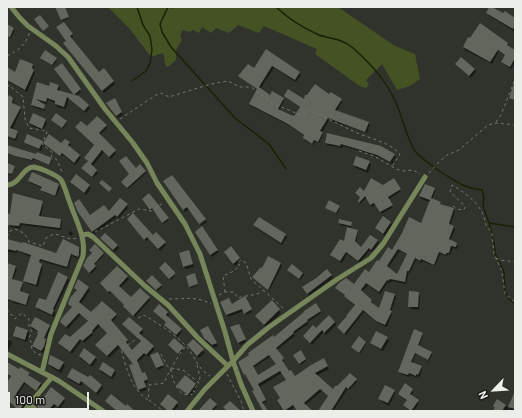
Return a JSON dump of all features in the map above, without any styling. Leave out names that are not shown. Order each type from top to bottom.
[{"type":"street","points":[[11,7],[28,26],[68,56],[116,122],[144,157],[167,199],[185,224],[200,254],[233,361],[253,411]]},
{"type":"street","points":[[7,186],[15,183],[24,172],[31,168],[36,168],[50,173],[61,179],[82,235],[84,248],[83,256],[51,334],[42,372]]},
{"type":"street","points":[[187,411],[200,394],[247,345],[342,276],[363,264],[377,252],[425,177]]},
{"type":"street","points":[[82,235],[91,235],[174,311],[227,367]]},
{"type":"street","points":[[7,354],[52,377],[103,411]]},
{"type":"street","points":[[24,411],[52,377]]},
{"type":"street","points":[[30,405],[37,411]]},
{"type":"path","points":[[7,56],[23,46],[29,35],[28,26]]},
{"type":"path","points":[[496,123],[501,115],[515,79]]},
{"type":"path","points":[[116,122],[161,93],[169,97],[211,84],[228,81],[240,87],[251,87],[274,104],[303,116],[310,110],[356,132],[395,148],[400,154],[392,166]]},
{"type":"path","points":[[7,87],[10,85],[23,97],[25,119],[29,128],[47,130],[42,144],[53,153],[51,156],[57,160],[62,172],[61,179]]},
{"type":"path","points":[[359,151],[374,156],[403,171],[413,170],[425,177],[447,155],[459,150],[472,140],[483,128],[496,123],[515,125]]},
{"type":"path","points":[[453,206],[457,209],[463,210],[465,208],[464,205],[450,192],[452,185],[471,198],[480,208],[486,225],[492,234],[494,254],[502,271],[505,294],[515,302]]},
{"type":"path","points":[[91,235],[139,209],[152,211],[167,199]]},
{"type":"path","points":[[7,236],[10,231],[15,229],[23,232],[29,242],[43,246],[46,238],[54,234],[75,239],[82,235]]},
{"type":"path","points":[[496,258],[515,262]]},
{"type":"path","points":[[225,292],[224,276],[238,268],[240,265],[237,262],[241,260],[246,262],[251,279],[284,307],[288,314]]},
{"type":"path","points":[[161,299],[192,298],[204,300],[211,304],[220,305],[218,300],[219,295],[225,292],[234,292],[238,298],[260,294],[264,291]]},
{"type":"path","points":[[7,310],[14,319],[22,313],[29,319],[29,327],[32,332],[29,338],[32,350],[36,354],[45,355]]},
{"type":"path","points":[[138,318],[144,315],[151,319],[187,347],[197,365],[200,377],[199,383],[191,395],[182,394],[176,385],[171,368]]},
{"type":"path","points":[[139,336],[135,341],[121,349],[125,364],[136,389],[162,411]]},
{"type":"path","points":[[148,400],[149,385],[164,383],[171,368],[184,348],[187,347]]},
{"type":"path","points":[[161,354],[167,366],[183,370],[199,383]]},
{"type":"path","points":[[197,365],[204,372],[216,378]]},
{"type":"path","points":[[227,367],[244,411]]},
{"type":"path","points":[[193,391],[200,394]]},
{"type":"green space","points":[[108,7],[169,7],[172,9],[177,7],[338,7],[395,46],[415,54],[420,79],[410,86],[397,90],[382,64],[366,80],[369,85],[366,88],[361,87],[315,54],[317,49],[264,26],[259,33],[238,25],[229,33],[216,28],[211,33],[202,27],[199,33],[193,30],[190,32],[183,30],[180,35],[182,40],[176,50],[176,60],[166,67],[163,53],[151,57],[129,28]]},
{"type":"building","points":[[55,7],[65,7],[69,17],[61,20]]},
{"type":"building","points":[[489,7],[503,13],[505,11],[515,18],[515,26],[513,29],[486,13]]},
{"type":"building","points":[[40,15],[49,26],[43,31],[34,19]]},
{"type":"building","points":[[64,22],[73,34],[70,36],[99,72],[104,68],[114,81],[102,91],[63,43],[66,41],[56,27]]},
{"type":"building","points":[[480,23],[508,43],[507,45],[515,50],[515,58],[510,67],[501,62],[505,55],[498,50],[490,62],[463,47],[468,37],[470,38]]},
{"type":"building","points":[[7,24],[14,28],[10,37],[7,36]]},
{"type":"building","points":[[266,49],[300,72],[295,80],[272,66],[259,87],[270,95],[272,91],[284,98],[278,109],[293,116],[295,115],[300,107],[284,96],[288,89],[304,99],[305,95],[307,95],[315,84],[329,94],[331,92],[342,99],[335,110],[369,122],[365,132],[328,118],[320,131],[323,132],[318,142],[314,140],[312,144],[303,138],[304,135],[288,124],[249,104],[257,89],[238,76],[248,64],[254,68]]},
{"type":"building","points":[[45,50],[57,58],[52,65],[40,58]]},
{"type":"building","points":[[461,57],[475,69],[469,76],[455,64]]},
{"type":"building","points":[[20,59],[33,64],[32,68],[34,70],[25,90],[7,80],[7,67],[15,72]]},
{"type":"building","points":[[62,63],[81,89],[74,95],[54,69]]},
{"type":"building","points":[[37,82],[49,86],[50,82],[59,85],[57,90],[79,96],[89,105],[84,111],[67,97],[64,107],[55,104],[55,101],[47,98],[46,102],[36,99],[45,105],[44,109],[31,105]]},
{"type":"building","points":[[515,83],[515,100],[509,98]]},
{"type":"building","points":[[9,95],[13,98],[12,103],[21,107],[10,128],[18,131],[15,139],[7,136],[7,99]]},
{"type":"building","points":[[115,98],[122,112],[116,116],[106,103]]},
{"type":"building","points":[[33,113],[46,119],[42,129],[29,123]]},
{"type":"building","points":[[56,113],[67,121],[62,128],[51,120]]},
{"type":"building","points":[[97,116],[107,125],[99,133],[116,150],[109,157],[102,150],[91,164],[97,170],[92,177],[81,168],[88,161],[84,158],[94,145],[75,127],[81,121],[87,126]]},
{"type":"building","points":[[327,133],[381,146],[395,154],[390,162],[377,155],[341,144],[340,146],[325,143]]},
{"type":"building","points":[[27,134],[43,141],[39,149],[24,142]]},
{"type":"building","points":[[49,134],[61,143],[65,139],[70,142],[68,145],[80,155],[74,163],[62,153],[60,156],[43,143]]},
{"type":"building","points":[[7,145],[36,154],[37,152],[52,158],[49,165],[33,158],[32,160],[15,156],[7,153]]},
{"type":"building","points":[[126,156],[136,168],[140,164],[146,171],[127,188],[121,182],[129,174],[119,161]]},
{"type":"building","points":[[356,156],[370,161],[366,170],[353,165]]},
{"type":"building","points":[[7,163],[15,166],[12,174],[7,173]]},
{"type":"building","points":[[32,172],[59,184],[55,196],[40,190],[42,187],[28,181]]},
{"type":"building","points":[[76,174],[90,185],[84,193],[70,182]]},
{"type":"building","points":[[172,175],[206,219],[199,224],[187,207],[183,210],[163,181]]},
{"type":"building","points":[[371,178],[383,185],[394,178],[401,189],[388,197],[393,205],[380,212],[374,203],[370,205],[365,196],[359,203],[358,201],[360,197],[355,193],[360,187],[364,191]]},
{"type":"building","points":[[102,180],[112,188],[109,192],[99,183]]},
{"type":"building","points":[[425,184],[435,188],[431,198],[441,202],[440,204],[454,208],[449,224],[454,226],[449,239],[457,243],[456,247],[451,246],[449,253],[446,253],[446,255],[439,252],[434,265],[415,258],[409,271],[407,271],[405,282],[390,279],[388,281],[387,280],[379,292],[366,283],[361,290],[372,300],[371,302],[379,308],[385,291],[395,294],[390,310],[392,311],[385,325],[376,321],[363,310],[344,334],[337,327],[355,305],[335,288],[346,278],[354,284],[365,269],[369,272],[377,260],[379,261],[388,247],[392,250],[409,217],[421,223],[430,200],[419,196]],"holes":[[[398,249],[407,254],[397,274],[387,266]]]},
{"type":"building","points":[[13,193],[43,201],[39,216],[61,219],[60,228],[20,223],[19,226],[7,225],[7,213],[10,214]]},
{"type":"building","points":[[149,193],[169,218],[162,223],[152,208],[150,210],[142,199]]},
{"type":"building","points":[[120,198],[128,204],[117,217],[115,215],[92,232],[78,212],[74,203],[79,199],[90,215],[104,205],[109,211]]},
{"type":"building","points":[[329,200],[340,206],[336,213],[325,208]]},
{"type":"building","points":[[133,213],[153,235],[156,232],[166,242],[158,249],[147,237],[144,240],[127,219]]},
{"type":"building","points":[[383,216],[391,222],[383,234],[375,228]]},
{"type":"building","points":[[259,217],[286,234],[281,243],[253,225]]},
{"type":"building","points":[[339,219],[352,222],[351,226],[338,223]]},
{"type":"building","points":[[202,226],[218,250],[210,255],[195,232]]},
{"type":"building","points":[[347,227],[358,230],[355,241],[361,247],[370,235],[378,240],[371,250],[369,248],[358,261],[346,252],[340,261],[330,255],[340,239],[344,241]]},
{"type":"building","points":[[105,233],[118,245],[113,250],[100,238]]},
{"type":"building","points":[[7,239],[23,242],[56,253],[63,239],[79,247],[79,254],[78,257],[71,254],[67,267],[40,259],[39,262],[42,264],[36,285],[23,281],[31,255],[16,250],[7,249]]},
{"type":"building","points":[[95,244],[104,253],[94,264],[96,266],[89,273],[83,266],[87,258],[92,253],[89,250]]},
{"type":"building","points":[[231,246],[240,258],[233,264],[224,252]]},
{"type":"building","points":[[189,250],[193,264],[183,267],[179,253]]},
{"type":"building","points":[[268,256],[281,263],[268,290],[252,277],[261,267],[262,268]]},
{"type":"building","points":[[165,262],[175,272],[175,274],[169,279],[159,268]]},
{"type":"building","points":[[7,263],[16,266],[12,279],[23,282],[20,291],[29,294],[26,305],[7,299]]},
{"type":"building","points":[[292,264],[303,273],[299,279],[287,270]]},
{"type":"building","points":[[117,266],[128,276],[119,286],[131,297],[140,288],[150,297],[133,316],[110,291],[108,292],[100,283]]},
{"type":"building","points":[[327,269],[332,275],[307,294],[302,287]]},
{"type":"building","points":[[58,272],[68,277],[53,309],[52,315],[35,307],[39,298],[46,300]]},
{"type":"building","points":[[195,273],[198,284],[189,287],[186,276]]},
{"type":"building","points":[[152,275],[162,285],[156,290],[146,281]]},
{"type":"building","points":[[78,279],[89,287],[79,302],[91,312],[102,301],[117,314],[111,320],[128,340],[126,342],[132,350],[141,341],[122,324],[129,317],[143,329],[139,333],[154,346],[146,355],[144,353],[137,360],[142,373],[145,372],[148,379],[144,381],[146,387],[138,390],[129,365],[133,364],[118,345],[107,356],[95,345],[107,333],[98,324],[92,331],[93,332],[82,341],[80,339],[70,352],[58,343],[65,334],[70,337],[88,321],[79,313],[66,327],[60,322],[72,307],[68,304],[70,298],[77,290],[74,288]]},
{"type":"building","points":[[409,291],[419,292],[418,307],[408,307]]},
{"type":"building","points":[[245,296],[252,309],[244,314],[242,309],[226,315],[220,302],[229,298],[232,304]]},
{"type":"building","points":[[272,300],[280,309],[264,325],[255,316]]},
{"type":"building","points":[[316,303],[321,311],[307,320],[308,321],[293,332],[294,333],[276,348],[284,358],[282,360],[289,371],[291,370],[295,376],[324,358],[328,366],[315,373],[333,389],[350,373],[357,379],[348,389],[346,387],[331,411],[318,411],[328,396],[320,389],[304,403],[313,411],[297,411],[293,405],[284,411],[277,400],[280,398],[273,387],[286,380],[280,371],[258,384],[266,400],[262,402],[268,411],[263,411],[252,391],[254,390],[245,374],[244,375],[238,362],[273,335],[274,337],[304,311]],"holes":[[[269,355],[276,364],[258,375],[253,366]]]},
{"type":"building","points":[[159,304],[168,312],[166,315],[182,329],[176,335],[164,325],[166,322],[153,311]]},
{"type":"building","points":[[329,315],[335,322],[324,333],[322,330],[310,343],[303,336],[313,325],[316,328]]},
{"type":"building","points":[[35,317],[50,325],[44,338],[46,339],[44,347],[41,351],[32,346],[38,334],[38,331],[30,326]]},
{"type":"building","points":[[239,324],[246,339],[238,343],[230,327]]},
{"type":"building","points":[[16,326],[28,330],[25,340],[13,336]]},
{"type":"building","points":[[208,326],[217,343],[212,345],[204,338],[200,330]]},
{"type":"building","points":[[414,329],[423,333],[418,345],[432,352],[428,360],[415,353],[411,362],[422,366],[418,375],[416,374],[416,376],[409,373],[408,375],[398,372]]},
{"type":"building","points":[[376,331],[388,337],[381,349],[370,343]]},
{"type":"building","points":[[359,336],[366,342],[359,353],[351,347]]},
{"type":"building","points":[[174,338],[184,347],[178,354],[168,345]]},
{"type":"building","points":[[193,339],[204,349],[197,356],[187,345]]},
{"type":"building","points":[[84,348],[96,357],[90,365],[79,356]]},
{"type":"building","points":[[301,350],[306,359],[299,364],[293,355]]},
{"type":"building","points":[[158,352],[164,365],[156,368],[150,355]]},
{"type":"building","points":[[50,355],[64,362],[59,370],[48,364]]},
{"type":"building","points":[[7,362],[30,373],[28,375],[41,383],[36,391],[24,382],[16,394],[25,403],[19,411],[7,399],[7,383],[11,376],[7,374]]},
{"type":"building","points":[[103,362],[115,370],[111,377],[99,369]]},
{"type":"building","points":[[72,368],[88,377],[90,375],[102,385],[96,393],[81,381],[79,384],[67,377]]},
{"type":"building","points":[[185,375],[196,384],[188,395],[176,386]]},
{"type":"building","points":[[405,383],[413,389],[410,394],[419,400],[411,411],[403,405],[407,400],[398,394]]},
{"type":"building","points":[[385,385],[395,390],[388,403],[378,399]]},
{"type":"building","points":[[51,387],[65,398],[58,407],[54,404],[47,411],[41,411],[35,404],[41,396],[43,398]]},
{"type":"building","points":[[515,391],[515,409],[508,407]]},
{"type":"building","points":[[111,394],[135,411],[117,411],[105,401]]},
{"type":"building","points":[[168,394],[178,402],[171,411],[168,411],[160,404]]},
{"type":"building","points":[[210,398],[217,404],[211,411],[198,411]]},
{"type":"building","points":[[497,399],[506,405],[502,411],[492,411],[495,408],[493,406]]},
{"type":"building","points":[[230,401],[241,411],[227,411],[223,407]]},
{"type":"waterway","points":[[132,81],[146,71],[150,63],[152,49],[150,36],[143,25],[137,7]]},
{"type":"waterway","points":[[168,7],[160,24],[162,32],[171,47],[235,118],[269,144],[286,169]]},
{"type":"waterway","points":[[276,7],[307,29],[319,35],[345,43],[353,48],[372,66],[388,87],[401,115],[409,140],[415,151],[431,165],[453,180],[467,187],[482,190],[484,197],[483,206],[489,223],[515,227]]},
{"type":"waterway","points":[[489,223],[495,253],[504,272],[505,292],[510,300],[515,304]]}]
